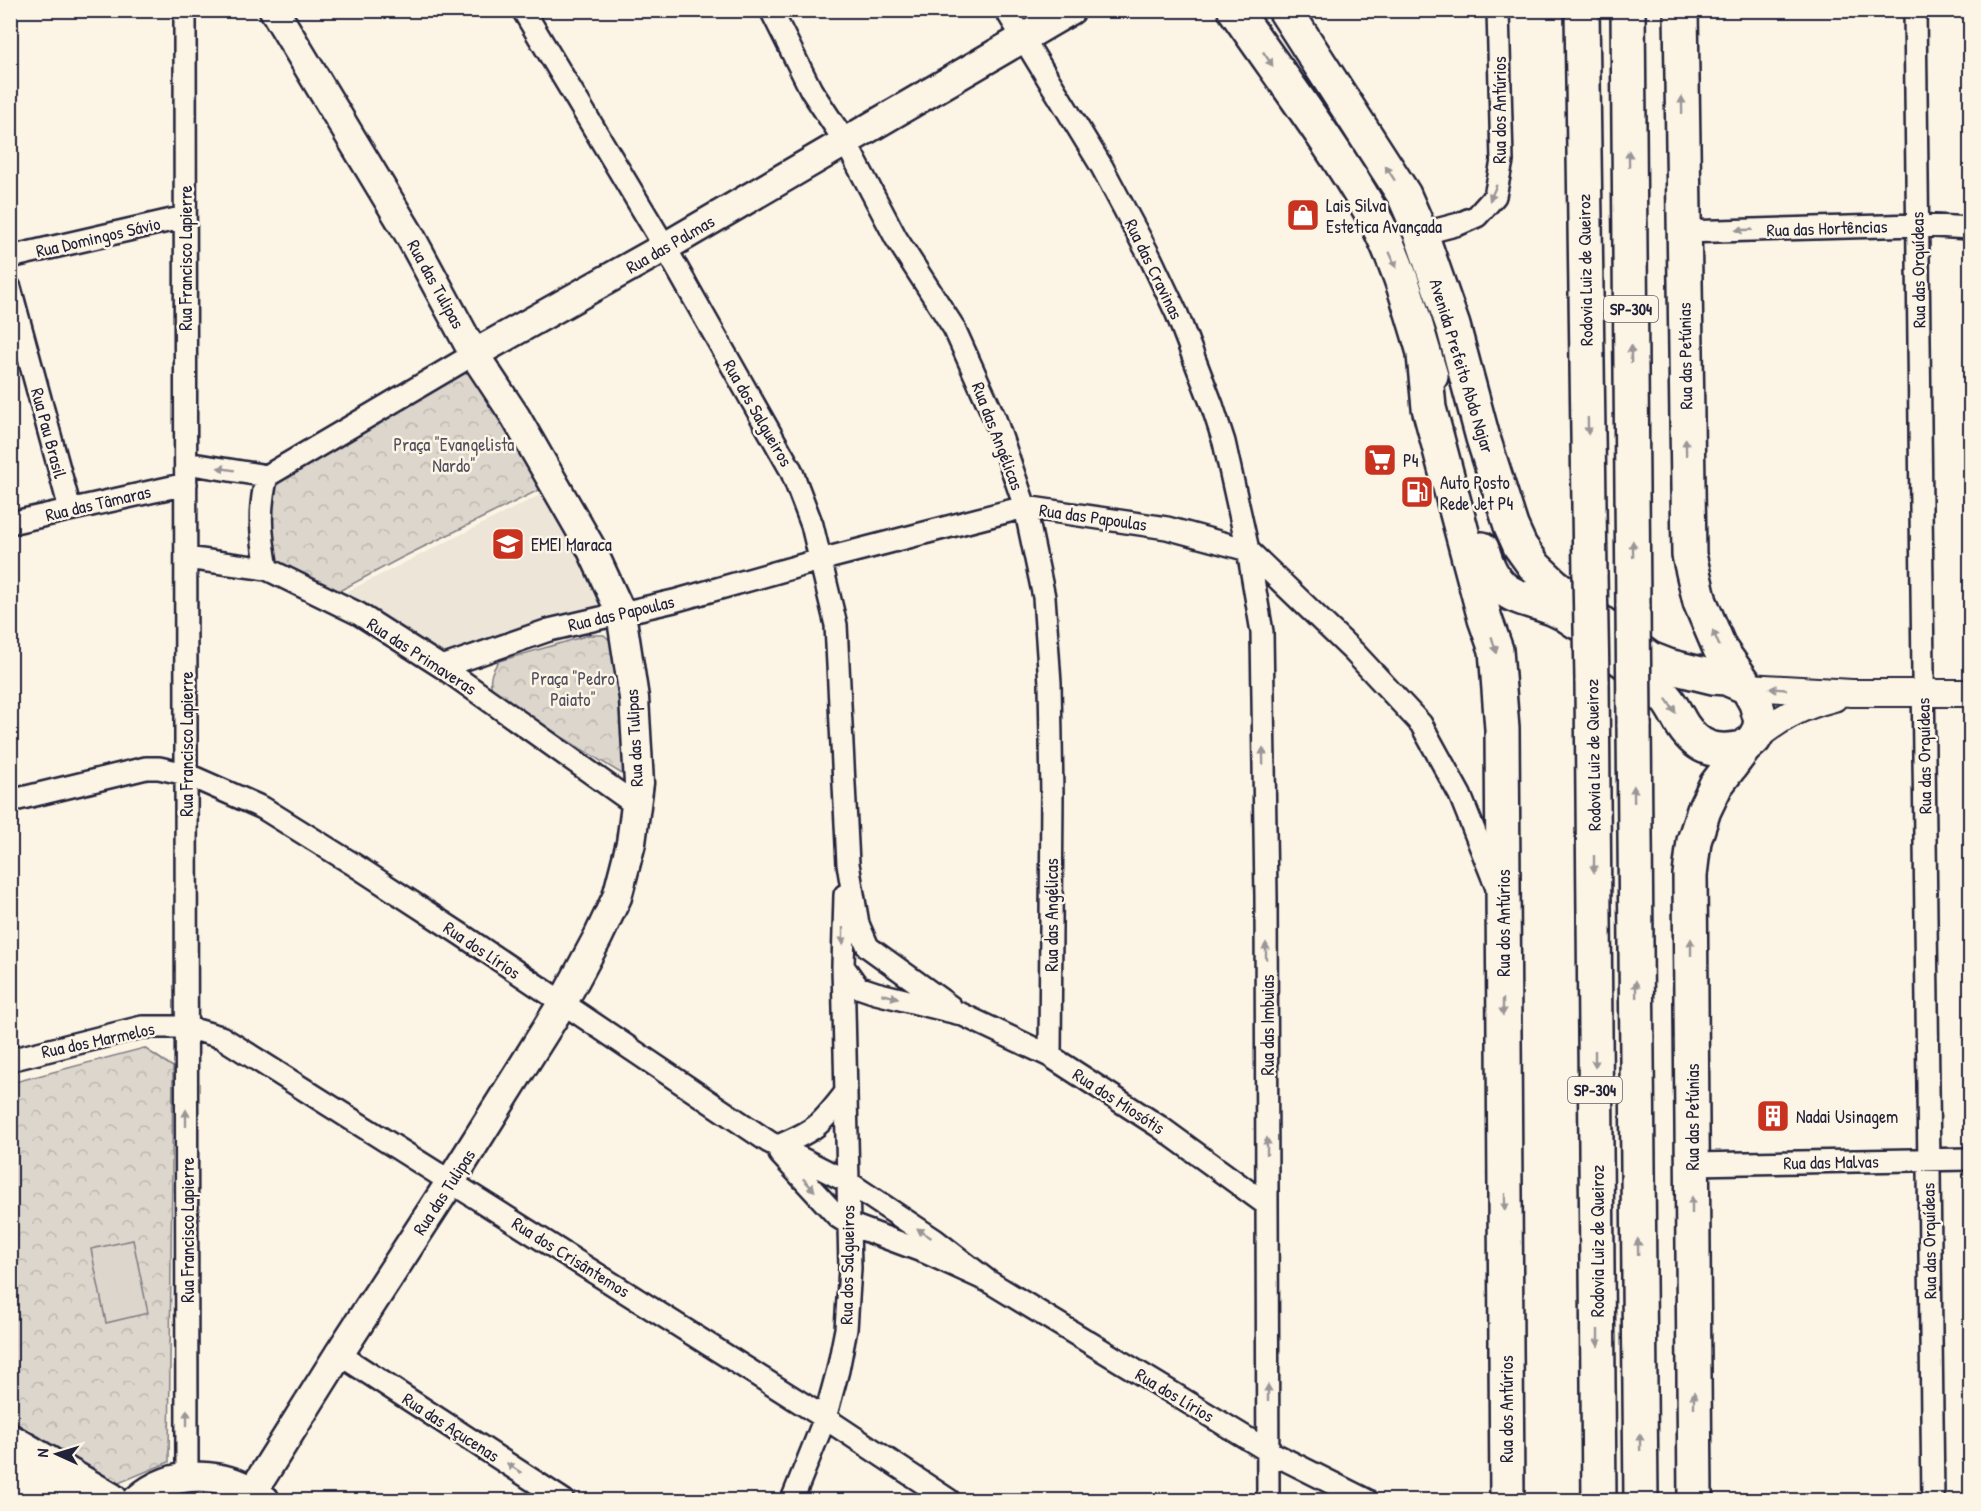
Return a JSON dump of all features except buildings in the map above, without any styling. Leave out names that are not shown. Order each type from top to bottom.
[{"type":"main road","name":"Rua das Tulipas","points":[[259,1496],[339,1354],[562,1004],[616,897],[631,843],[639,783],[634,698],[621,613],[591,548],[515,417],[474,354],[409,234],[274,10]]},
{"type":"main road","name":"Rua das Palmas","points":[[474,354],[846,143],[1071,10]]},
{"type":"main road","name":"Avenida Prefeito Abdo Najar","points":[[1235,10],[1372,213],[1396,265],[1483,553],[1497,585],[1513,596],[1542,603],[1575,620],[1653,685],[1669,702],[1683,726],[1695,740],[1723,752],[1749,743]]},
{"type":"main road","name":"Avenida Prefeito Abdo Najar","points":[[1285,10],[1404,195],[1453,326],[1483,438],[1511,525],[1520,546],[1534,567],[1616,635],[1650,659],[1668,666],[1726,678],[1747,687]]},
{"type":"main road","points":[[1576,10],[1583,126]]},
{"type":"main road","name":"Rodovia Luiz de Queiroz","points":[[1582,10],[1592,680],[1599,1500]]},
{"type":"main road","name":"SP-304","points":[[1628,10],[1641,1500]]},
{"type":"main road","name":"Rua das Petúnias","points":[[1681,10],[1689,555],[1700,602],[1720,649],[1747,687]]},
{"type":"main road","name":"Rua dos Antúrios","points":[[1424,355],[1429,408],[1496,650],[1502,729],[1507,1500]]},
{"type":"main road","points":[[1478,589],[1478,573],[1483,553],[1487,548],[1505,545],[1515,548],[1534,567]]},
{"type":"main road","points":[[1747,687],[1756,703],[1761,721],[1759,730],[1749,743]]},
{"type":"main road","name":"Rua das Petúnias","points":[[1695,1500],[1690,875],[1694,841],[1704,810],[1716,785],[1749,743]]},
{"type":"main road","points":[[10,1442],[111,1500]]},
{"type":"main road","points":[[10,1470],[64,1500]]},
{"type":"main road","points":[[138,1500],[165,1483],[187,1477],[204,1476],[238,1483],[259,1496]]},
{"type":"street","name":"Rua Francisco Lapierre","points":[[185,10],[187,1477]]},
{"type":"street","name":"Rua dos Salgueiros","points":[[523,10],[665,247],[791,470],[812,525],[837,625],[848,864],[858,924],[868,947]]},
{"type":"street","name":"Rua das Angélicas","points":[[771,10],[811,90],[846,143],[896,238],[954,328],[995,419],[1025,507],[1044,597],[1050,683],[1052,795],[1050,1056]]},
{"type":"street","name":"Rua das Cravinas","points":[[1006,10],[1102,167],[1151,259],[1177,314],[1224,442],[1248,550]]},
{"type":"street","name":"Rua dos Antúrios","points":[[1420,234],[1459,224],[1477,216],[1495,196],[1502,161],[1498,10]]},
{"type":"street","name":"Rua das Orquídeas","points":[[1915,10],[1932,1500]]},
{"type":"street","name":"Rua Domingos Sávio","points":[[10,257],[185,217]]},
{"type":"street","name":"Rua das Hortências","points":[[1683,232],[1917,225],[1971,228]]},
{"type":"street","name":"Rua Pau Brasil","points":[[10,288],[70,509]]},
{"type":"street","name":"Rua das Palmas","points":[[267,476],[474,354]]},
{"type":"street","points":[[186,462],[267,476],[261,499],[261,523],[267,569]]},
{"type":"street","name":"Rua das Tâmaras","points":[[10,523],[186,484]]},
{"type":"street","name":"Rua das Papoulas","points":[[442,667],[549,630],[674,601],[820,560],[1025,507],[1167,528],[1248,550],[1354,652],[1421,724],[1460,795],[1503,903]]},
{"type":"street","name":"Rua das Imbuias","points":[[1248,550],[1262,632],[1266,909],[1268,1500]]},
{"type":"street","name":"Rua das Primaveras","points":[[186,558],[267,569],[359,614],[442,667],[636,805]]},
{"type":"street","points":[[1747,687],[1852,693],[1971,693]]},
{"type":"street","points":[[1749,743],[1782,717],[1817,702],[1852,693]]},
{"type":"street","name":"Rua dos Lírios","points":[[10,801],[146,768],[159,768],[186,774],[263,808],[373,877],[774,1144],[848,1182],[935,1240],[988,1281],[1268,1451],[1366,1500]]},
{"type":"street","name":"Rua dos Salgueiros","points":[[792,1500],[825,1418],[846,1329],[850,1268],[843,913],[848,864]]},
{"type":"street","points":[[843,966],[868,947]]},
{"type":"street","name":"Rua dos Miosótis","points":[[868,947],[961,1014],[1050,1056],[1160,1127],[1267,1205]]},
{"type":"street","name":"Rua dos Miosótis","points":[[843,966],[858,987],[961,1014]]},
{"type":"street","name":"Rua dos Marmelos","points":[[10,1060],[142,1027],[186,1027]]},
{"type":"street","name":"Rua dos Crisântemos","points":[[186,1027],[221,1037],[825,1418],[949,1500]]},
{"type":"street","points":[[774,1144],[808,1134],[823,1122],[846,1092]]},
{"type":"street","name":"Rua dos Lírios","points":[[774,1144],[838,1217],[849,1224],[927,1253],[988,1281]]},
{"type":"street","name":"Rua das Malvas","points":[[1692,1164],[1971,1159]]},
{"type":"street","name":"Rua das Açucenas","points":[[339,1354],[562,1500]]},
{"type":"shaded area","name":"EMEI Maraca","points":[[548,491],[606,609],[444,657],[336,597]]},
{"type":"green space","name":"Praça \"Evangelista Nardo\"","points":[[474,354],[547,486],[330,596],[280,566],[272,549],[267,476]]},
{"type":"green space","name":"Praça \"Pedro Paiato\"","points":[[589,635],[604,635],[614,644],[632,772],[622,774],[494,695],[492,690],[491,677],[499,661]]},
{"type":"green space","points":[[144,1048],[173,1067],[169,1462],[114,1485],[11,1425],[11,1083]]},
{"type":"green space","points":[[133,1240],[148,1313],[106,1323],[91,1249]]},
{"type":"place","name":"Lais Silva Estetica Avançada","points":[[1303,215]]},
{"type":"place","name":"P4","points":[[1380,460]]},
{"type":"place","name":"Auto Posto Rede Jet P4","points":[[1417,492]]},
{"type":"place","name":"EMEI Maraca","points":[[508,544]]},
{"type":"place","name":"Nadai Usinagem","points":[[1773,1116]]}]
